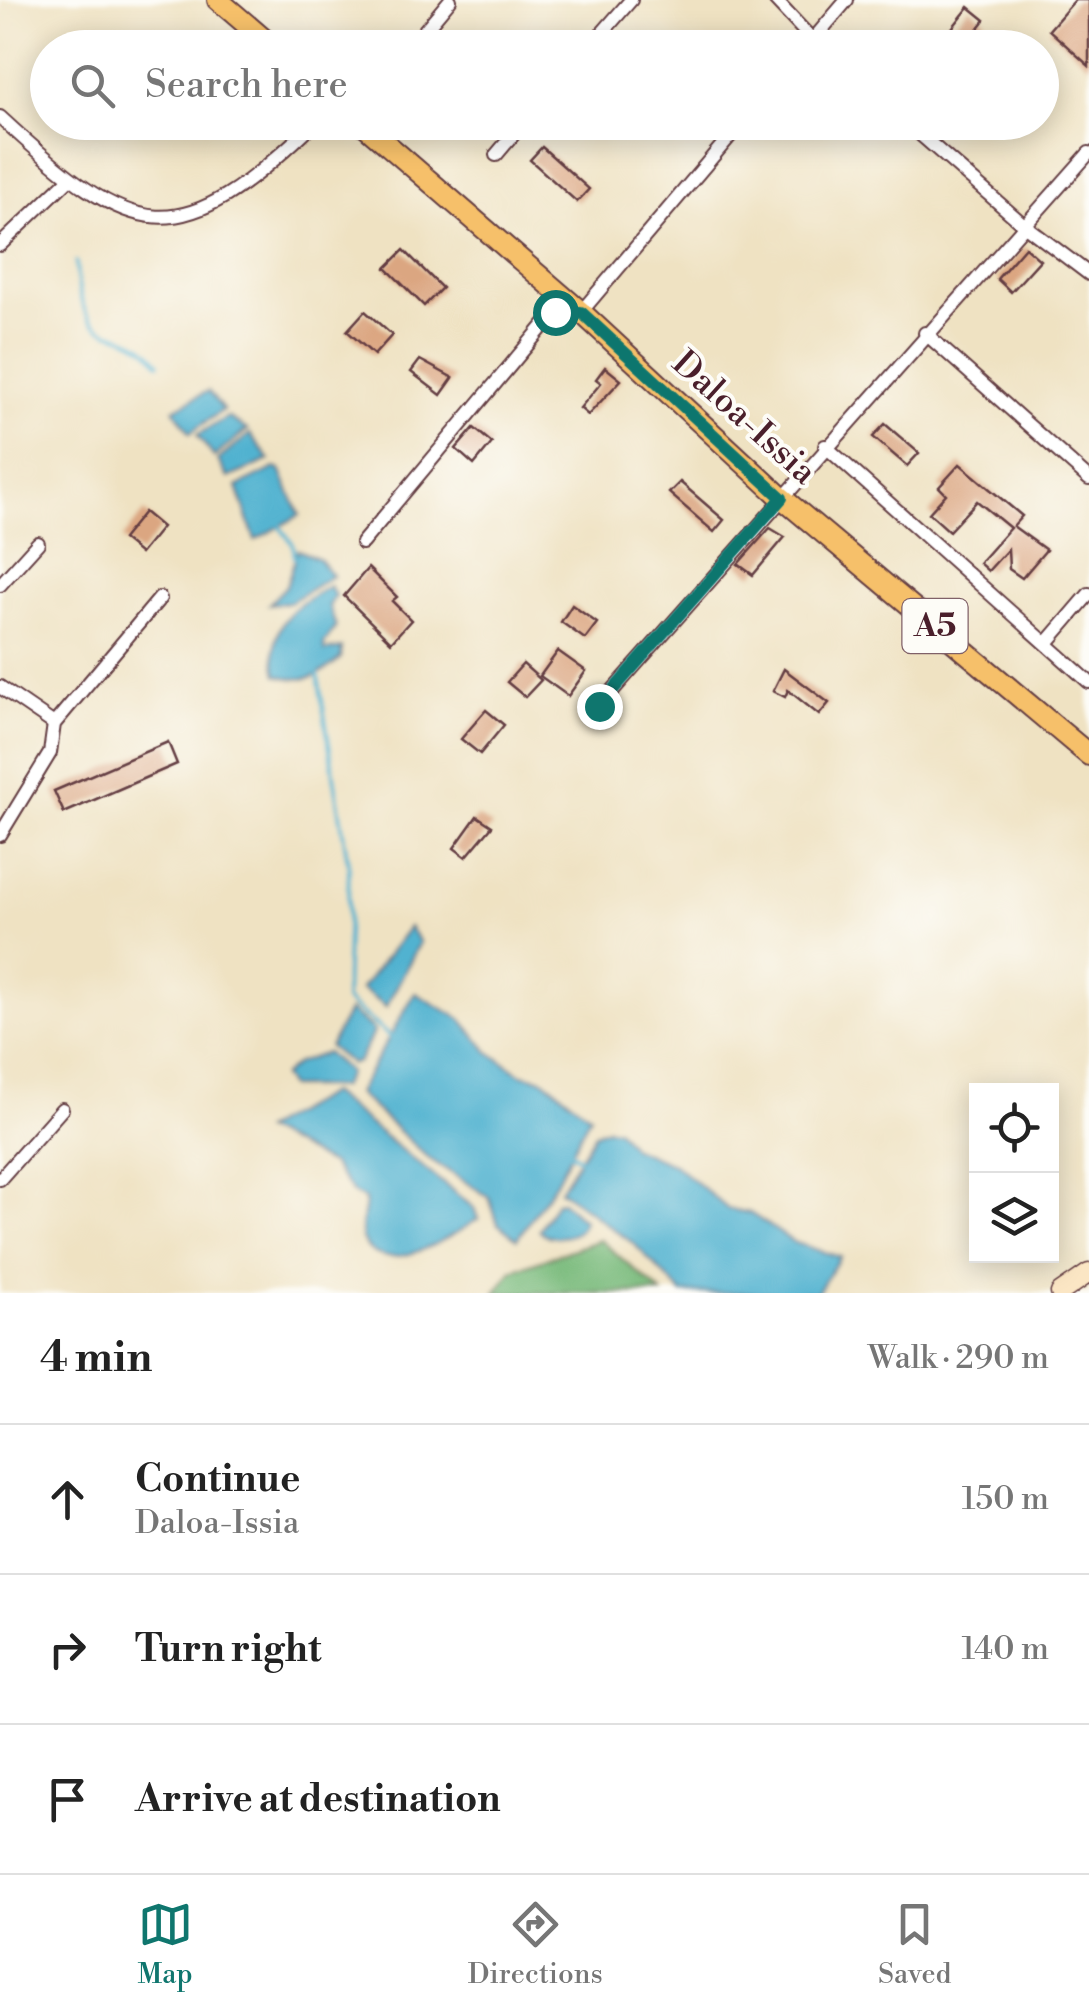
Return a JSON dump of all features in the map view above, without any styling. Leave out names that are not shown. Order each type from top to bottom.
[{"type":"main road","points":[[229,3],[256,30]]},
{"type":"main road","name":"Daloa-Issia","points":[[383,140],[581,312],[782,498],[1089,755]]},
{"type":"street","points":[[425,30],[450,0]]},
{"type":"street","points":[[605,30],[631,0]]},
{"type":"street","points":[[775,0],[800,30]]},
{"type":"street","points":[[824,30],[848,0]]},
{"type":"street","points":[[0,117],[68,180],[98,199],[145,217],[184,217],[226,196],[293,140]]},
{"type":"street","points":[[496,155],[509,140]]},
{"type":"street","points":[[362,543],[555,312],[581,312],[727,140]]},
{"type":"street","points":[[927,140],[1024,225],[1089,274]]},
{"type":"street","points":[[599,706],[925,333],[1089,153]]},
{"type":"street","points":[[0,245],[68,180]]},
{"type":"street","points":[[925,333],[1089,479]]},
{"type":"street","points":[[825,446],[1089,682]]},
{"type":"street","points":[[0,585],[38,544]]},
{"type":"street","points":[[1047,643],[1089,594]]},
{"type":"street","points":[[0,836],[50,754],[54,724],[160,598]]},
{"type":"street","points":[[0,687],[54,724]]},
{"type":"street","points":[[0,1179],[62,1108]]},
{"type":"street","points":[[1060,1293],[1089,1273]]},
{"type":"green space","points":[[600,1240],[662,1293],[495,1293],[512,1270]]},
{"type":"water","points":[[208,391],[223,410],[190,433],[174,409]]},
{"type":"water","points":[[228,417],[247,430],[214,457],[197,435]]},
{"type":"water","points":[[250,434],[270,460],[228,478],[218,460]]},
{"type":"water","points":[[275,468],[280,470],[300,515],[255,540],[237,487]]},
{"type":"water","points":[[298,550],[319,559],[332,576],[290,602],[269,604],[286,586]]},
{"type":"water","points":[[330,586],[335,596],[329,606],[336,627],[324,644],[325,651],[342,648],[341,658],[312,677],[277,675],[275,643],[285,620],[304,601]]},
{"type":"water","points":[[409,927],[420,942],[386,1007],[361,989]]},
{"type":"water","points":[[415,993],[461,1019],[490,1053],[522,1074],[543,1079],[590,1115],[556,1182],[517,1239],[498,1224],[489,1197],[428,1158],[357,1093]]},
{"type":"water","points":[[349,1010],[374,1031],[358,1062],[351,1064],[329,1047]]},
{"type":"water","points":[[326,1053],[349,1072],[341,1087],[289,1087],[282,1076],[297,1063]]},
{"type":"water","points":[[330,1093],[474,1208],[478,1219],[418,1251],[385,1256],[372,1251],[361,1235],[365,1199],[353,1193],[332,1165],[263,1130]]},
{"type":"water","points":[[617,1129],[633,1148],[675,1165],[728,1209],[750,1213],[795,1243],[840,1257],[817,1293],[682,1293],[634,1244],[560,1190],[595,1133]]},
{"type":"water","points":[[562,1201],[584,1221],[579,1230],[559,1237],[543,1233],[539,1230],[556,1202]]},
{"type":"building","points":[[1075,0],[1089,0],[1089,66],[1059,39],[1059,30],[1049,30]]},
{"type":"building","points":[[969,7],[985,20],[977,30],[950,30]]},
{"type":"building","points":[[542,147],[589,189],[577,202],[530,160]]},
{"type":"building","points":[[1025,247],[1040,260],[1011,292],[997,279]]},
{"type":"building","points":[[404,250],[442,288],[424,306],[386,268]]},
{"type":"building","points":[[365,311],[392,335],[374,355],[347,331]]},
{"type":"building","points":[[420,360],[453,378],[441,395],[411,372]]},
{"type":"building","points":[[605,367],[621,380],[588,415],[580,408],[601,383],[596,379]]},
{"type":"building","points":[[885,424],[919,453],[907,466],[873,437]]},
{"type":"building","points":[[474,428],[492,443],[474,465],[456,449]]},
{"type":"building","points":[[960,464],[1022,516],[1013,526],[1046,550],[1022,578],[1009,569],[1008,549],[988,571],[979,563],[1010,528],[977,501],[949,531],[929,513],[946,494],[939,487]]},
{"type":"building","points":[[680,482],[724,520],[714,532],[669,493]]},
{"type":"building","points":[[144,512],[162,527],[140,554],[122,539]]},
{"type":"building","points":[[770,528],[785,537],[753,575],[738,564]]},
{"type":"building","points":[[368,568],[397,597],[392,601],[411,620],[391,642],[344,596]]},
{"type":"building","points":[[572,605],[597,623],[585,639],[561,622]]},
{"type":"building","points":[[558,651],[586,671],[568,696],[540,676]]},
{"type":"building","points":[[523,664],[541,680],[525,697],[507,682]]},
{"type":"building","points":[[784,669],[829,703],[819,715],[788,690],[785,697],[773,691]]},
{"type":"building","points":[[486,710],[504,725],[480,754],[461,739]]},
{"type":"building","points":[[168,742],[177,764],[64,813],[54,791]]},
{"type":"building","points":[[477,816],[492,826],[466,857],[454,848]]},
{"type":"waterway","points":[[76,262],[79,293],[95,324],[145,348],[159,363]]},
{"type":"waterway","points":[[280,527],[293,544],[295,558]]},
{"type":"waterway","points":[[318,675],[349,869],[345,1000],[394,1040]]},
{"type":"waterway","points":[[567,1150],[584,1161]]},
{"type":"route","points":[[555,312],[581,312],[782,498],[599,706]]}]
